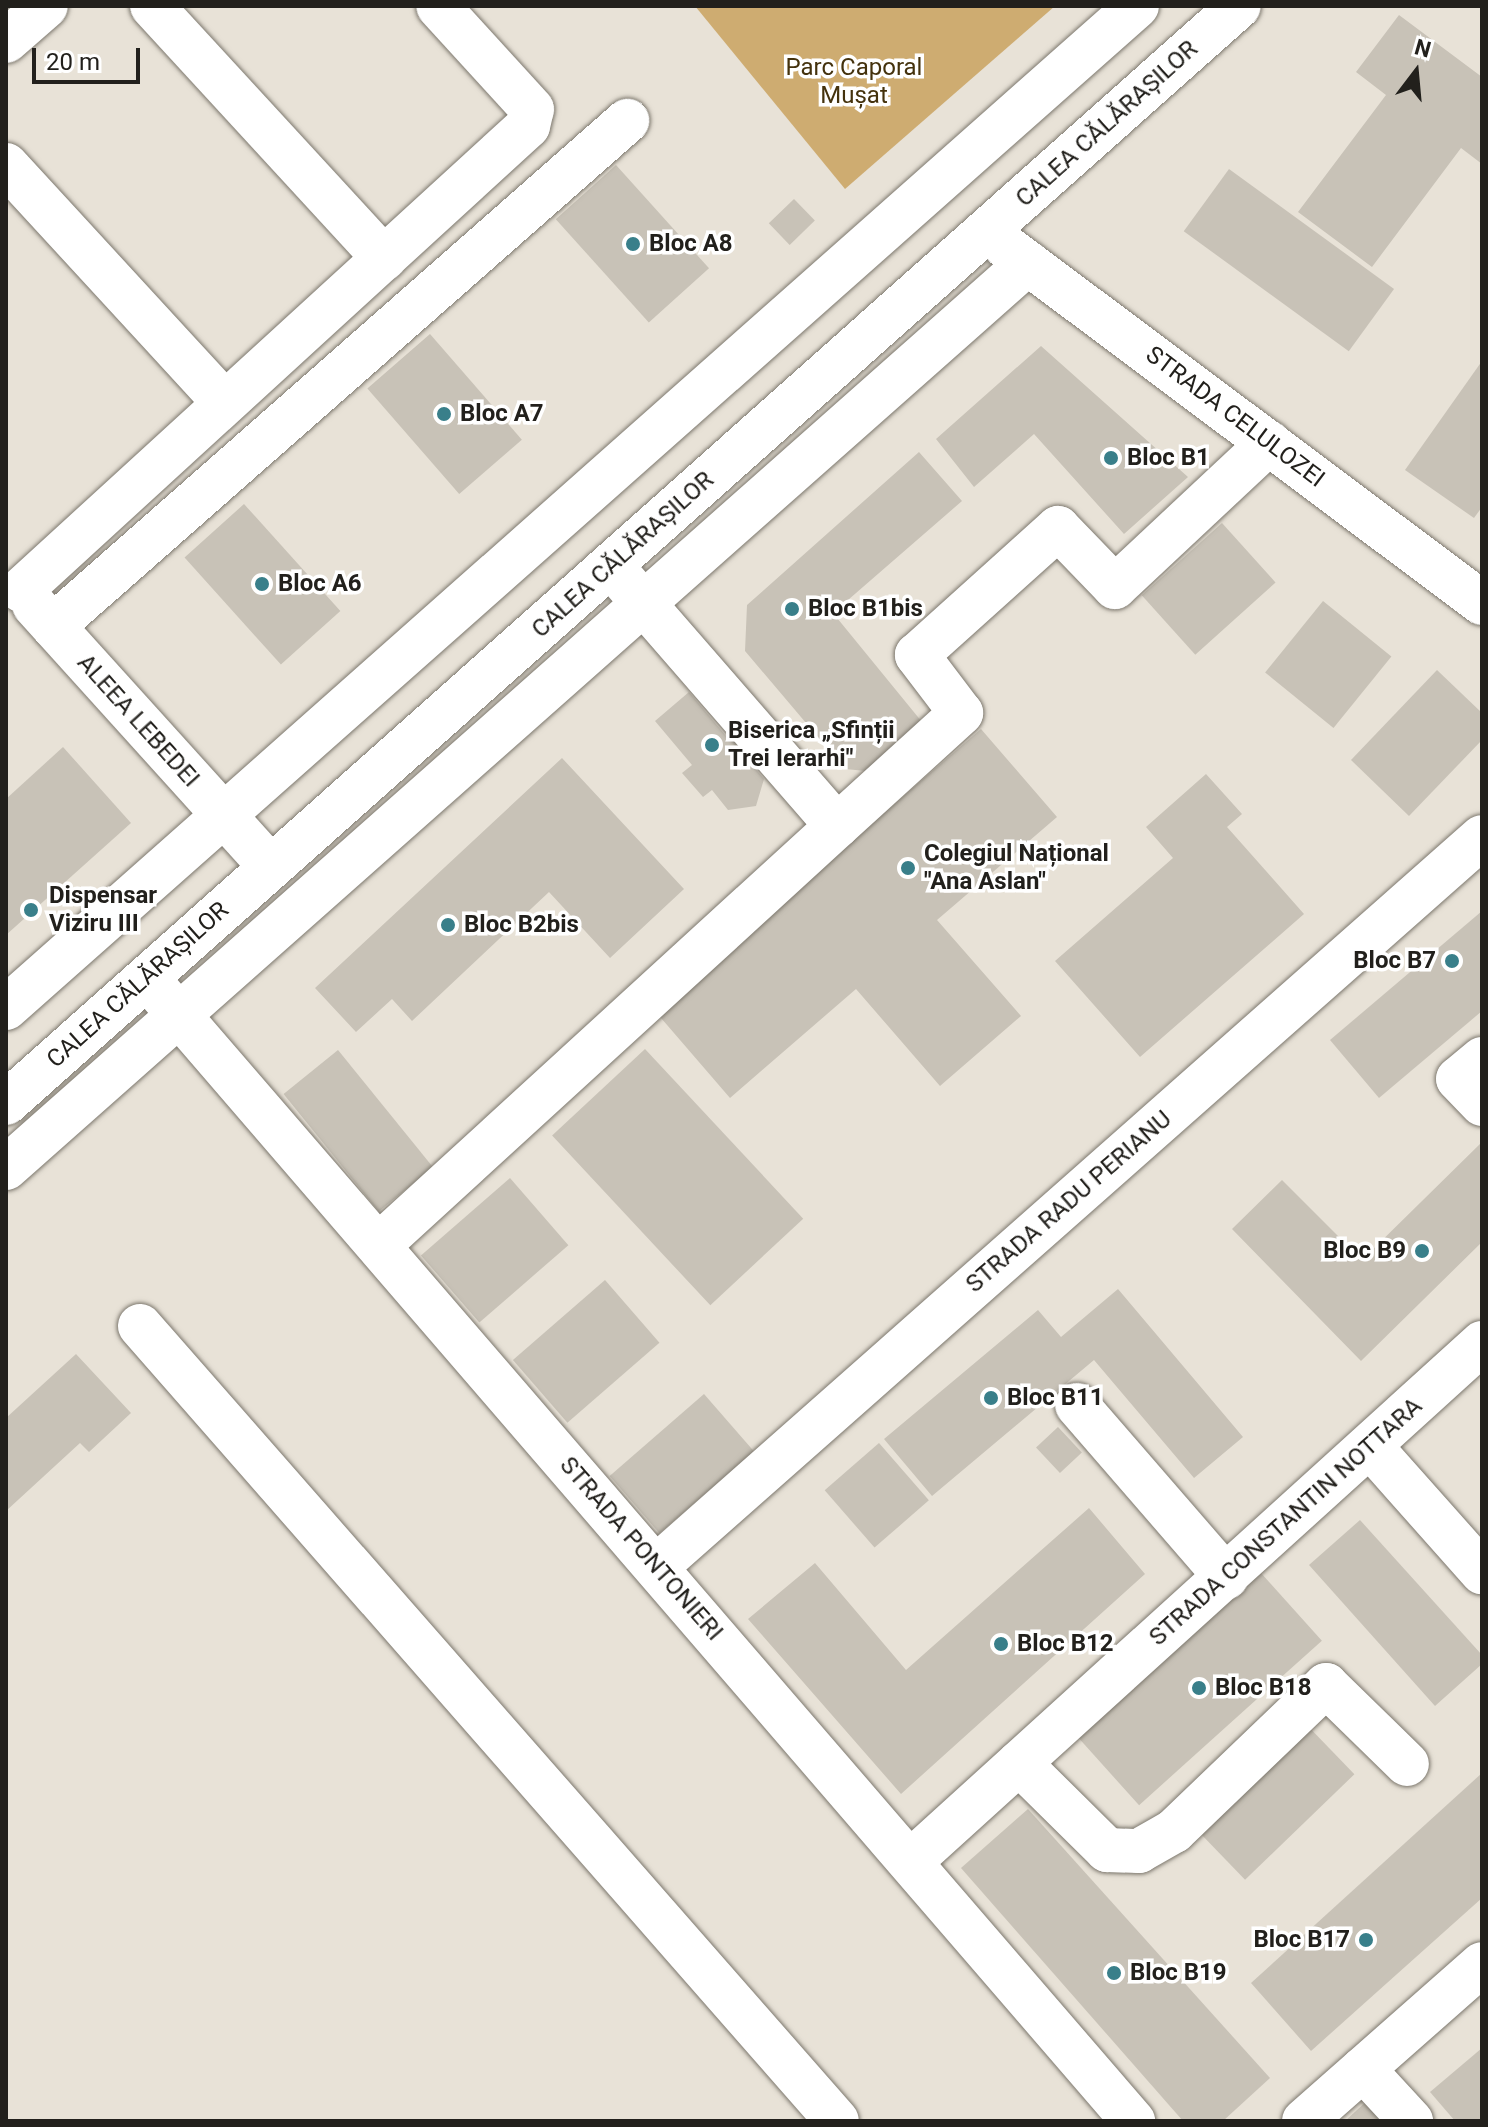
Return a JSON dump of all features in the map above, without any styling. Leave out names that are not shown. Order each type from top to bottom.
[{"type":"street","points":[[6,41],[46,6]]},
{"type":"street","points":[[152,6],[384,258]]},
{"type":"street","points":[[14,582],[225,403],[528,126],[532,109],[438,6]]},
{"type":"street","points":[[6,1008],[1137,6]]},
{"type":"street","name":"CALEA CĂLĂRAȘILOR","points":[[6,1103],[1239,6]]},
{"type":"street","points":[[53,626],[627,121]]},
{"type":"street","points":[[6,165],[225,403]]},
{"type":"street","name":"STRADA CELULOZEI","points":[[987,232],[1482,603]]},
{"type":"street","points":[[6,1168],[1028,263]]},
{"type":"street","points":[[379,1245],[961,713],[917,655],[1058,528],[1115,587],[1269,443]]},
{"type":"street","points":[[610,565],[837,826]]},
{"type":"street","name":"ALEEA LEBEDEI","points":[[14,582],[271,867]]},
{"type":"street","name":"STRADA RADU PERIANU","points":[[656,1567],[1482,837]]},
{"type":"street","name":"STRADA PONTONIERI","points":[[147,978],[1133,2121]]},
{"type":"street","points":[[1482,1059],[1458,1079],[1482,1104]]},
{"type":"street","points":[[140,1326],[837,2121]]},
{"type":"street","name":"STRADA CONSTANTIN NOTTARA","points":[[911,1861],[1482,1343]]},
{"type":"street","points":[[1077,1405],[1226,1577]]},
{"type":"street","points":[[1370,1446],[1482,1572]]},
{"type":"street","points":[[1019,1763],[1107,1850],[1139,1851],[1174,1831],[1326,1685],[1407,1764]]},
{"type":"street","points":[[1304,2121],[1482,1964]]},
{"type":"street","points":[[1363,2069],[1411,2121]]},
{"type":"green space","name":"Parc Caporal Mușat","points":[[695,6],[1055,6],[845,189]]},
{"type":"building","points":[[1399,15],[1482,77],[1482,164],[1461,148],[1372,267],[1298,212],[1386,95],[1356,72]]},
{"type":"building","name":"Bloc A8","points":[[616,165],[709,268],[649,322],[556,219]]},
{"type":"building","points":[[1229,169],[1394,289],[1349,351],[1184,231]]},
{"type":"building","points":[[794,199],[815,221],[790,245],[769,223]]},
{"type":"building","name":"Bloc A7","points":[[430,334],[522,440],[459,494],[367,388]]},
{"type":"building","name":"Bloc B1","points":[[1041,346],[1188,477],[1124,534],[1034,434],[974,487],[936,439]]},
{"type":"building","points":[[1482,361],[1482,507],[1474,518],[1405,470]]},
{"type":"building","name":"Bloc B1bis","points":[[919,452],[962,501],[833,613],[931,733],[887,773],[845,769],[745,651],[747,605]]},
{"type":"building","name":"Bloc A6","points":[[244,504],[340,611],[281,665],[185,558]]},
{"type":"building","points":[[1222,523],[1276,582],[1195,655],[1142,595]]},
{"type":"building","points":[[1323,601],[1391,656],[1333,728],[1265,672]]},
{"type":"building","points":[[1437,670],[1482,713],[1482,740],[1409,816],[1351,760]]},
{"type":"building","name":"Biserica „Sfinții Trei Ierarhi\"","points":[[689,692],[726,736],[736,728],[757,753],[748,760],[764,779],[756,806],[728,810],[712,790],[703,797],[682,773],[692,765],[655,721]]},
{"type":"building","name":"Colegiul Național \"Ana Aslan\"","points":[[981,729],[1057,817],[937,920],[1021,1016],[940,1086],[856,989],[730,1098],[655,1011]]},
{"type":"building","points":[[63,747],[131,823],[6,935],[6,799]]},
{"type":"building","name":"Bloc B2bis","points":[[562,758],[684,889],[610,958],[549,892],[412,1021],[392,999],[356,1032],[315,988]]},
{"type":"building","points":[[1206,774],[1242,814],[1227,827],[1304,914],[1140,1057],[1055,961],[1173,858],[1146,827]]},
{"type":"building","name":"Bloc B7","points":[[1482,911],[1482,1011],[1379,1098],[1330,1040]]},
{"type":"building","points":[[645,1049],[803,1219],[710,1305],[552,1136]]},
{"type":"building","points":[[338,1050],[433,1167],[379,1211],[284,1094]]},
{"type":"building","name":"Bloc B9","points":[[1482,1142],[1482,1242],[1361,1361],[1232,1229],[1282,1180],[1362,1260]]},
{"type":"building","points":[[510,1178],[568,1245],[479,1323],[421,1255]]},
{"type":"building","points":[[605,1280],[659,1343],[567,1423],[513,1360]]},
{"type":"building","name":"Bloc B11","points":[[1118,1289],[1243,1437],[1194,1478],[1094,1360],[932,1496],[884,1439],[1038,1310],[1061,1337]]},
{"type":"building","points":[[76,1354],[131,1413],[89,1452],[80,1443],[6,1511],[6,1418]]},
{"type":"building","points":[[704,1394],[754,1451],[660,1533],[610,1476]]},
{"type":"building","points":[[1058,1427],[1082,1453],[1060,1473],[1036,1447]]},
{"type":"building","points":[[879,1443],[929,1500],[875,1548],[825,1490]]},
{"type":"building","name":"Bloc B12","points":[[1089,1508],[1145,1574],[901,1794],[748,1619],[815,1563],[906,1670]]},
{"type":"building","points":[[1360,1520],[1482,1655],[1482,1664],[1435,1706],[1309,1565]]},
{"type":"building","name":"Bloc B18","points":[[1261,1573],[1322,1641],[1139,1805],[1078,1738]]},
{"type":"building","points":[[1303,1721],[1354,1774],[1245,1880],[1194,1827]]},
{"type":"building","name":"Bloc B17","points":[[1482,1773],[1482,1898],[1311,2051],[1251,1983]]},
{"type":"building","name":"Bloc B19","points":[[1028,1809],[1270,2078],[1223,2121],[1183,2121],[961,1868]]},
{"type":"building","points":[[1482,2048],[1482,2121],[1455,2121],[1430,2092]]},
{"type":"building","points":[[1369,2099],[1388,2121],[1345,2121]]},
{"type":"place","name":"Bloc A8","points":[[633,244]]},
{"type":"place","name":"Bloc A7","points":[[444,414]]},
{"type":"place","name":"Bloc B1","points":[[1111,458]]},
{"type":"place","name":"Bloc A6","points":[[262,584]]},
{"type":"place","name":"Bloc B1bis","points":[[792,609]]},
{"type":"place","name":"Biserica „Sfinții Trei Ierarhi\"","points":[[712,745]]},
{"type":"place","name":"Colegiul Național \"Ana Aslan\"","points":[[908,868]]},
{"type":"place","name":"Dispensar Viziru III","points":[[31,910]]},
{"type":"place","name":"Bloc B2bis","points":[[448,925]]},
{"type":"place","name":"Bloc B7","points":[[1452,961]]},
{"type":"place","name":"Bloc B9","points":[[1422,1251]]},
{"type":"place","name":"Bloc B11","points":[[991,1398]]},
{"type":"place","name":"Bloc B12","points":[[1001,1644]]},
{"type":"place","name":"Bloc B18","points":[[1199,1688]]},
{"type":"place","name":"Bloc B17","points":[[1366,1940]]},
{"type":"place","name":"Bloc B19","points":[[1114,1973]]}]
